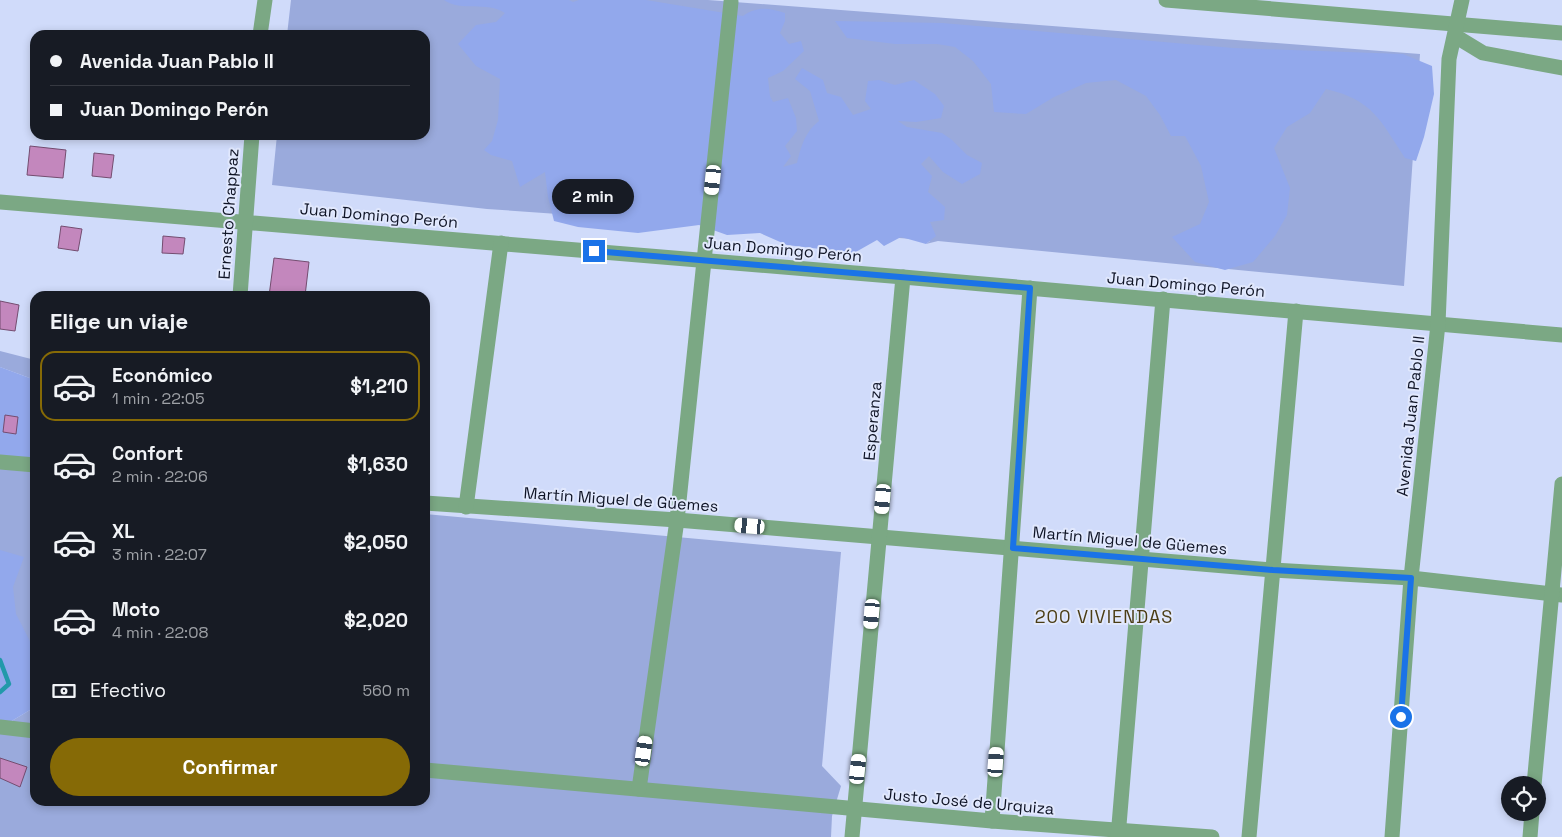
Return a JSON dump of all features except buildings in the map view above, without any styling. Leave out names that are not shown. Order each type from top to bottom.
[{"type":"street","points":[[261,30],[264,0]]},
{"type":"street","points":[[1166,0],[1208,2],[1455,30],[1562,33]]},
{"type":"street","name":"Avenida Juan Pablo II","points":[[1392,837],[1411,578],[1438,324],[1449,59],[1462,0]]},
{"type":"street","points":[[639,789],[676,520],[731,2]]},
{"type":"street","points":[[1455,30],[1483,52],[1562,68]]},
{"type":"street","name":"Ernesto Chappaz","points":[[240,291],[252,140]]},
{"type":"street","name":"Juan Domingo Perón","points":[[0,202],[903,276],[1562,335]]},
{"type":"street","points":[[466,507],[501,243]]},
{"type":"street","name":"Esperanza","points":[[852,837],[903,276]]},
{"type":"street","points":[[992,821],[1013,548],[1030,288]]},
{"type":"street","points":[[1118,834],[1163,300]]},
{"type":"street","points":[[1249,837],[1296,311]]},
{"type":"street","points":[[0,462],[30,465]]},
{"type":"street","points":[[1535,776],[1557,595],[1562,484]]},
{"type":"street","name":"Martín Miguel de Güemes","points":[[430,503],[879,536],[1273,570],[1411,578],[1557,595]]},
{"type":"street","points":[[0,727],[30,730]]},
{"type":"street","name":"Justo José de Urquiza","points":[[430,770],[854,808],[1118,834],[1212,837]]},
{"type":"street","points":[[1530,837],[1531,821]]},
{"type":"shaded area","points":[[291,0],[708,0],[1420,54],[1404,286],[938,241],[926,244],[930,241],[487,209],[272,185],[276,140],[430,140],[430,30],[288,30]]},
{"type":"shaded area","points":[[444,0],[569,0],[573,2],[579,0],[646,0],[743,16],[758,9],[785,13],[785,21],[780,33],[789,44],[801,41],[804,51],[783,71],[768,78],[770,96],[773,102],[788,98],[796,118],[797,131],[785,146],[791,156],[783,167],[797,163],[804,140],[819,121],[810,91],[795,79],[802,68],[823,80],[827,93],[841,97],[853,115],[871,109],[865,101],[868,81],[879,80],[895,85],[914,80],[935,94],[944,106],[941,118],[916,122],[898,121],[907,127],[942,133],[967,155],[982,163],[980,174],[962,184],[943,172],[929,156],[921,164],[932,176],[928,192],[945,207],[944,220],[930,222],[936,236],[926,244],[901,237],[884,246],[877,240],[854,253],[787,245],[760,233],[727,235],[699,225],[638,233],[578,227],[554,221],[548,197],[545,172],[520,187],[512,161],[491,155],[484,150],[492,141],[498,120],[500,79],[476,66],[458,44],[476,25],[496,22],[505,13],[498,9],[451,4]]},
{"type":"shaded area","points":[[835,21],[942,23],[1233,48],[1403,54],[1432,66],[1434,94],[1416,161],[1405,158],[1374,113],[1355,99],[1326,89],[1310,113],[1287,127],[1274,148],[1290,188],[1287,215],[1275,236],[1253,262],[1225,270],[1195,262],[1172,237],[1200,224],[1209,202],[1201,166],[1185,136],[1171,136],[1160,115],[1146,96],[1116,80],[1086,83],[1054,97],[1026,114],[994,112],[991,84],[973,61],[955,47],[937,44],[895,44],[847,38]]},
{"type":"shaded area","points":[[0,351],[30,359],[30,378],[0,367]]},
{"type":"shaded area","points":[[0,367],[30,378],[30,457],[0,458]]},
{"type":"shaded area","points":[[30,457],[30,690],[0,687],[0,458]]},
{"type":"shaded area","points":[[430,514],[841,552],[822,766],[841,786],[832,816],[831,837],[0,837],[0,728],[30,710],[30,806],[430,806]]},
{"type":"shaded area","points":[[0,550],[24,557],[13,587],[16,614],[30,641],[30,710],[0,728]]},
{"type":"waterway","points":[[0,660],[9,684],[0,692]]},
{"type":"district","name":"200 VIVIENDAS","points":[[1104,617]]},
{"type":"route","points":[[594,251],[1030,288],[1013,548],[1273,570],[1411,578],[1401,717]]}]
